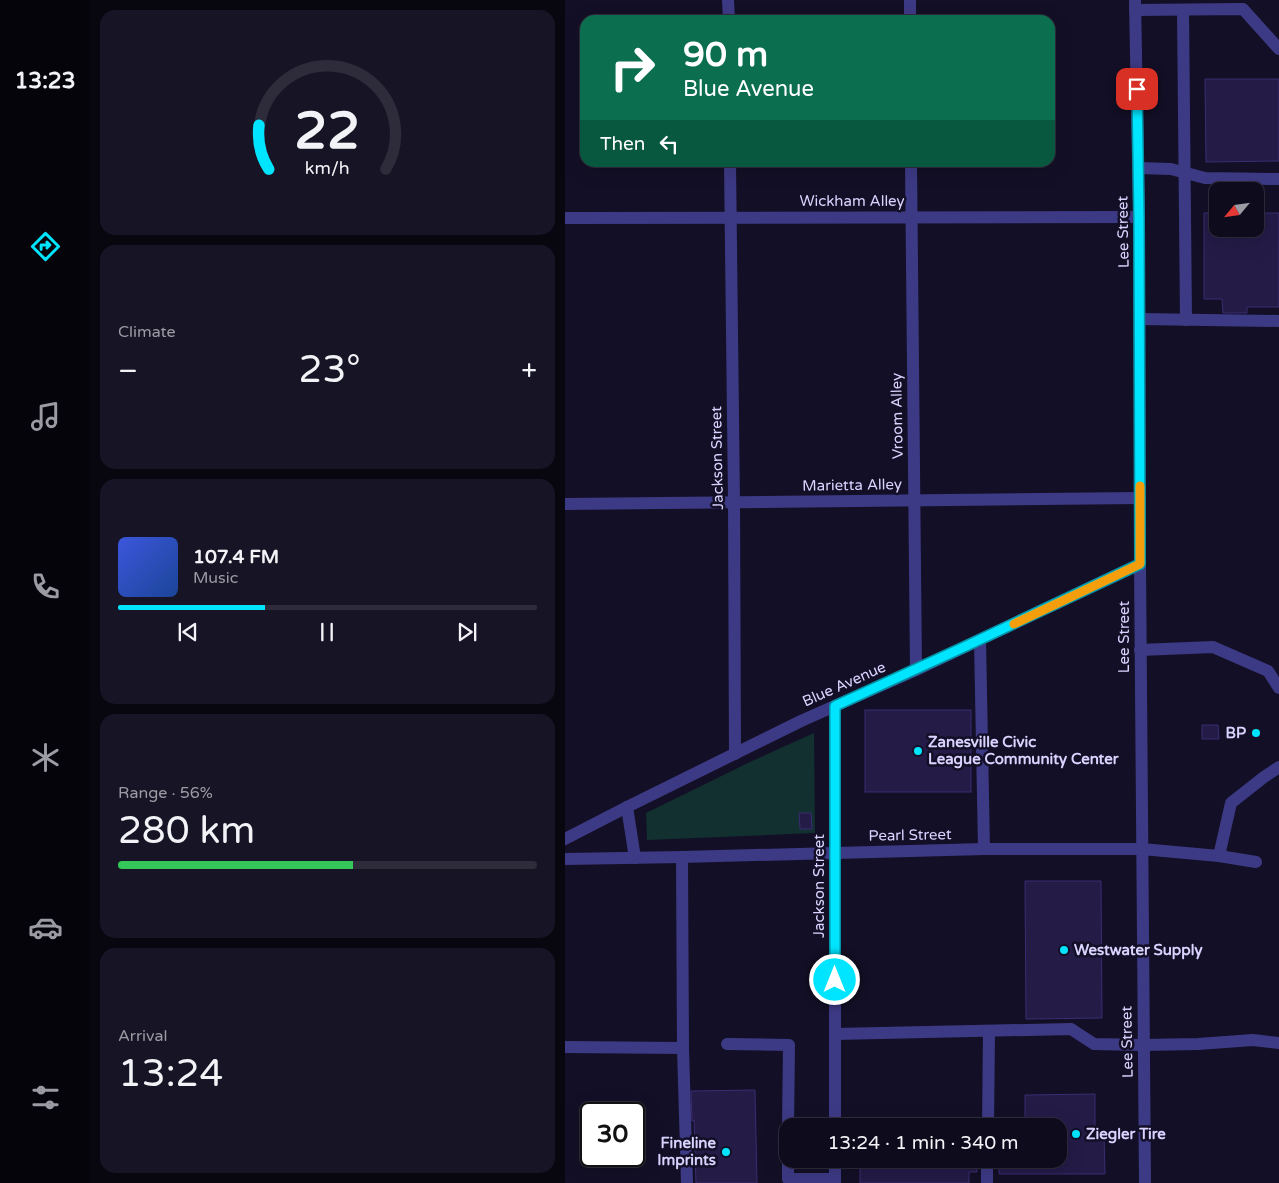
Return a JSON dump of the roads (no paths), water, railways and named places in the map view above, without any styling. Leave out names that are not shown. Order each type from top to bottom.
[{"type":"street","points":[[728,0],[729,15]]},
{"type":"street","points":[[910,0],[910,15]]},
{"type":"street","points":[[1135,5],[1183,10],[1243,9],[1279,49]]},
{"type":"street","name":"Lee Street","points":[[1135,5],[1139,217],[1140,650],[1145,1183]]},
{"type":"street","points":[[1183,10],[1186,320]]},
{"type":"street","name":"Jackson Street","points":[[730,167],[735,754]]},
{"type":"street","name":"Vroom Alley","points":[[911,167],[915,670]]},
{"type":"street","points":[[1138,168],[1171,169],[1205,178],[1279,179]]},
{"type":"street","name":"Wickham Alley","points":[[565,218],[1139,217]]},
{"type":"street","points":[[1139,320],[1279,321]]},
{"type":"street","name":"Marietta Alley","points":[[565,504],[1140,498]]},
{"type":"street","name":"Blue Avenue","points":[[565,839],[801,721],[980,640],[1140,564]]},
{"type":"street","points":[[980,640],[984,849]]},
{"type":"street","points":[[1140,650],[1213,647],[1268,671],[1279,688]]},
{"type":"street","name":"Jackson Street","points":[[835,706],[835,1118]]},
{"type":"street","points":[[1219,856],[1231,803],[1279,767]]},
{"type":"street","points":[[627,807],[635,858]]},
{"type":"street","name":"Pearl Street","points":[[565,859],[984,849],[1142,849],[1219,856],[1256,862]]},
{"type":"street","points":[[682,857],[683,1048],[687,1183]]},
{"type":"street","points":[[835,1034],[1071,1028],[1094,1044],[1198,1044],[1253,1040],[1279,1043]]},
{"type":"street","points":[[987,1118],[989,1031]]},
{"type":"street","points":[[727,1044],[789,1045],[788,1118]]},
{"type":"street","points":[[565,1047],[683,1048]]},
{"type":"street","points":[[788,1168],[788,1179],[835,1181],[835,1168]]},
{"type":"street","points":[[987,1168],[987,1183]]},
{"type":"place","name":"BP","points":[[1256,733]]},
{"type":"place","name":"Zanesville Civic League Community Center","points":[[918,751]]},
{"type":"place","name":"Westwater Supply","points":[[1064,950]]},
{"type":"place","name":"Ziegler Tire","points":[[1076,1134]]},
{"type":"place","name":"Fineline Imprints","points":[[726,1152]]}]
